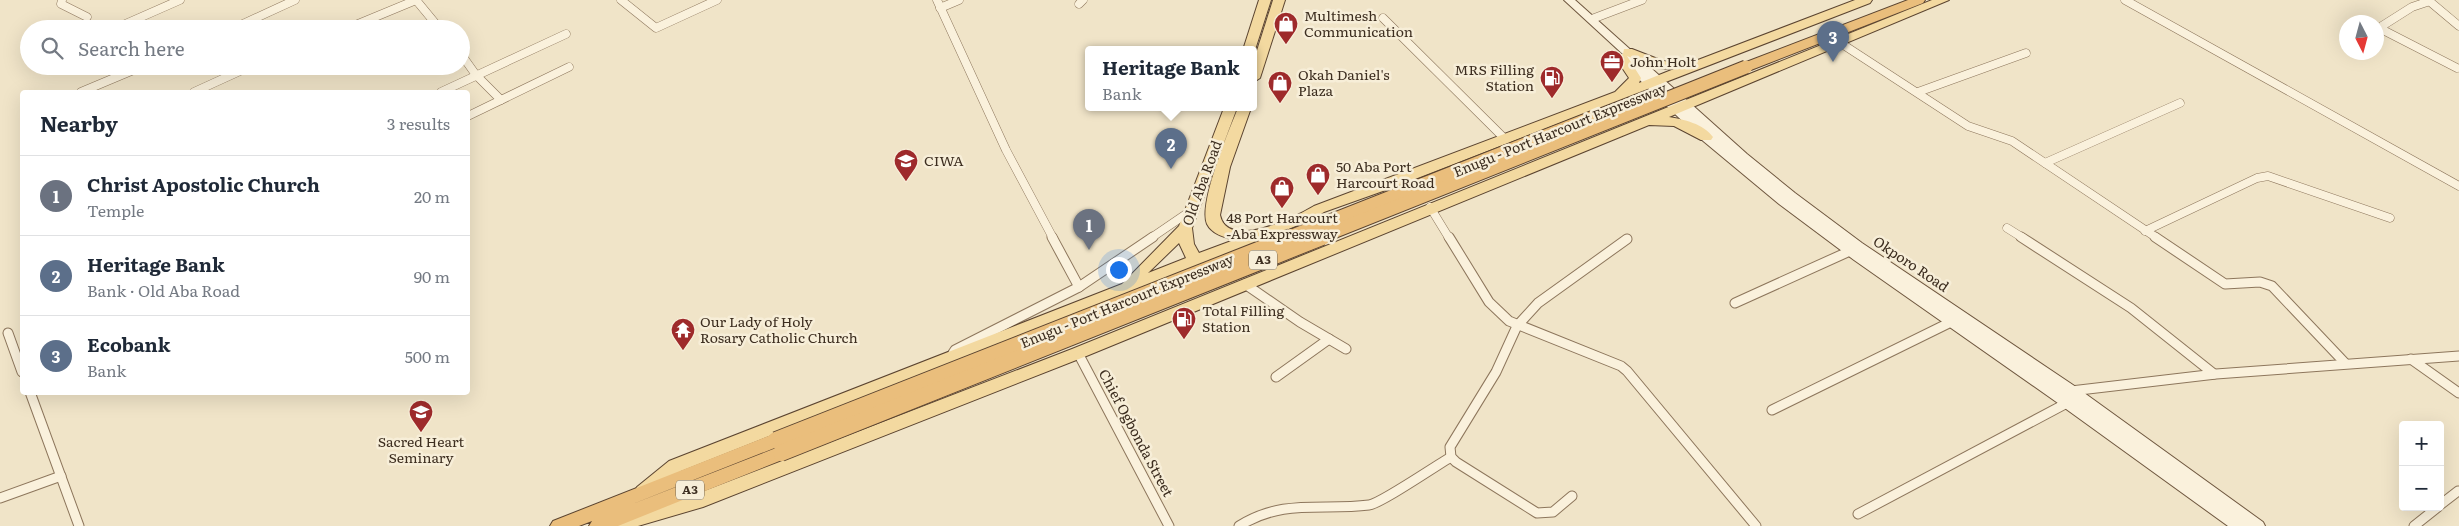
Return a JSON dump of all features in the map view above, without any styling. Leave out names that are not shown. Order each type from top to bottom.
[{"type":"highway","name":"Enugu - Port Harcourt Expressway","points":[[598,526],[778,447],[1742,64],[1892,0]]},
{"type":"highway","name":"Enugu - Port Harcourt Expressway","points":[[1742,64],[1919,0]]},
{"type":"highway","name":"Enugu - Port Harcourt Expressway","points":[[558,526],[639,494],[778,447]]},
{"type":"main road","points":[[1249,46],[1265,0]]},
{"type":"main road","points":[[1257,69],[1279,0]]},
{"type":"main road","name":"Okporo Road","points":[[1558,0],[1624,54],[1680,106],[1791,196],[2069,397],[2258,526]]},
{"type":"main road","name":"Okporo Road","points":[[1569,0],[1592,19],[1624,54]]},
{"type":"main road","points":[[1308,216],[1319,209],[1506,140],[1866,0]]},
{"type":"main road","points":[[612,526],[698,502],[1078,353],[1430,207],[1943,0]]},
{"type":"main road","points":[[1624,54],[1661,65],[1678,67],[1700,64]]},
{"type":"main road","points":[[1608,100],[1634,82],[1634,74],[1624,54]]},
{"type":"main road","name":"Okporo Road","points":[[1680,106],[1706,137],[1759,182],[1850,251],[1951,322],[2069,397],[2239,526]]},
{"type":"main road","name":"Old Aba Road","points":[[1229,111],[1185,228],[1186,244],[1195,259],[1220,278],[1245,284]]},
{"type":"main road","name":"Old Aba Road","points":[[1243,111],[1222,172],[1212,208],[1212,217],[1214,224],[1225,231],[1254,237]]},
{"type":"main road","points":[[1620,130],[1670,120],[1691,126],[1706,137]]},
{"type":"main road","points":[[639,494],[675,466],[1195,259],[1308,216],[1341,208],[1355,210],[1366,218],[1368,227],[1363,235]]},
{"type":"main road","points":[[1125,288],[1185,228]]},
{"type":"street","points":[[62,0],[61,4],[87,16]]},
{"type":"street","points":[[134,20],[180,0]]},
{"type":"street","points":[[252,20],[295,0]]},
{"type":"street","points":[[368,20],[416,0],[433,20]]},
{"type":"street","points":[[621,0],[656,28],[717,0]]},
{"type":"street","points":[[959,0],[938,4],[1006,150],[1079,287]]},
{"type":"street","points":[[1592,19],[1642,0]]},
{"type":"street","points":[[2125,0],[2459,186]]},
{"type":"street","points":[[2457,68],[2383,30],[2382,26],[2412,7],[2429,1],[2459,26]]},
{"type":"street","points":[[1383,18],[1506,140]]},
{"type":"street","points":[[445,90],[566,34]]},
{"type":"street","points":[[1839,42],[1968,126],[2012,141],[2225,284],[2260,282],[2272,286],[2346,363]]},
{"type":"street","points":[[1918,92],[2026,53]]},
{"type":"street","points":[[470,67],[500,100]]},
{"type":"street","points":[[470,115],[569,68]]},
{"type":"street","points":[[86,90],[122,75]]},
{"type":"street","points":[[198,90],[231,75]]},
{"type":"street","points":[[2045,164],[2180,103]]},
{"type":"street","points":[[2145,231],[2257,178],[2268,176],[2390,218]]},
{"type":"street","points":[[1430,207],[1489,302],[1517,326],[1621,366],[1628,371],[1756,526]]},
{"type":"street","points":[[954,356],[956,350],[1079,287],[1192,210]]},
{"type":"street","points":[[2007,228],[2131,308],[2214,374]]},
{"type":"street","points":[[1572,496],[1553,512],[1537,513],[1456,462],[1451,457],[1450,447],[1496,372],[1517,326],[1538,303],[1628,239]]},
{"type":"street","points":[[1735,303],[1850,251]]},
{"type":"street","points":[[1245,284],[1346,348]]},
{"type":"street","points":[[1772,410],[1951,322]]},
{"type":"street","points":[[8,333],[20,366]]},
{"type":"street","points":[[1276,377],[1329,339]]},
{"type":"street","name":"Chief Ogbonda Street","points":[[1078,353],[1169,526]]},
{"type":"street","points":[[1858,514],[2069,397],[2137,381],[2346,363],[2459,356]]},
{"type":"street","points":[[2411,359],[2459,393]]},
{"type":"street","points":[[31,395],[79,526]]},
{"type":"street","points":[[1239,526],[1246,521],[1294,506],[1371,505],[1451,457]]},
{"type":"street","points":[[0,498],[61,476]]},
{"type":"street","points":[[2444,502],[2458,492]]},
{"type":"street","points":[[2414,526],[2433,511]]},
{"type":"place","name":"Multimesh Communication","points":[[1286,45]]},
{"type":"place","name":"Ecobank","points":[[1833,62]]},
{"type":"place","name":"John Holt","points":[[1612,83]]},
{"type":"place","name":"MRS Filling Station","points":[[1552,99]]},
{"type":"place","name":"Okah Daniel's Plaza","points":[[1280,104]]},
{"type":"place","name":"Heritage Bank","points":[[1171,169]]},
{"type":"place","name":"CIWA","points":[[906,182]]},
{"type":"place","name":"50 Aba Port Harcourt Road","points":[[1318,196]]},
{"type":"place","name":"48 Port Harcourt -Aba Expressway","points":[[1282,209]]},
{"type":"place","name":"Christ Apostolic Church","points":[[1089,250]]},
{"type":"place","name":"Total Filling Station","points":[[1184,340]]},
{"type":"place","name":"Our Lady of Holy Rosary Catholic Church","points":[[683,351]]},
{"type":"place","name":"Sacred Heart Seminary","points":[[421,433]]}]
